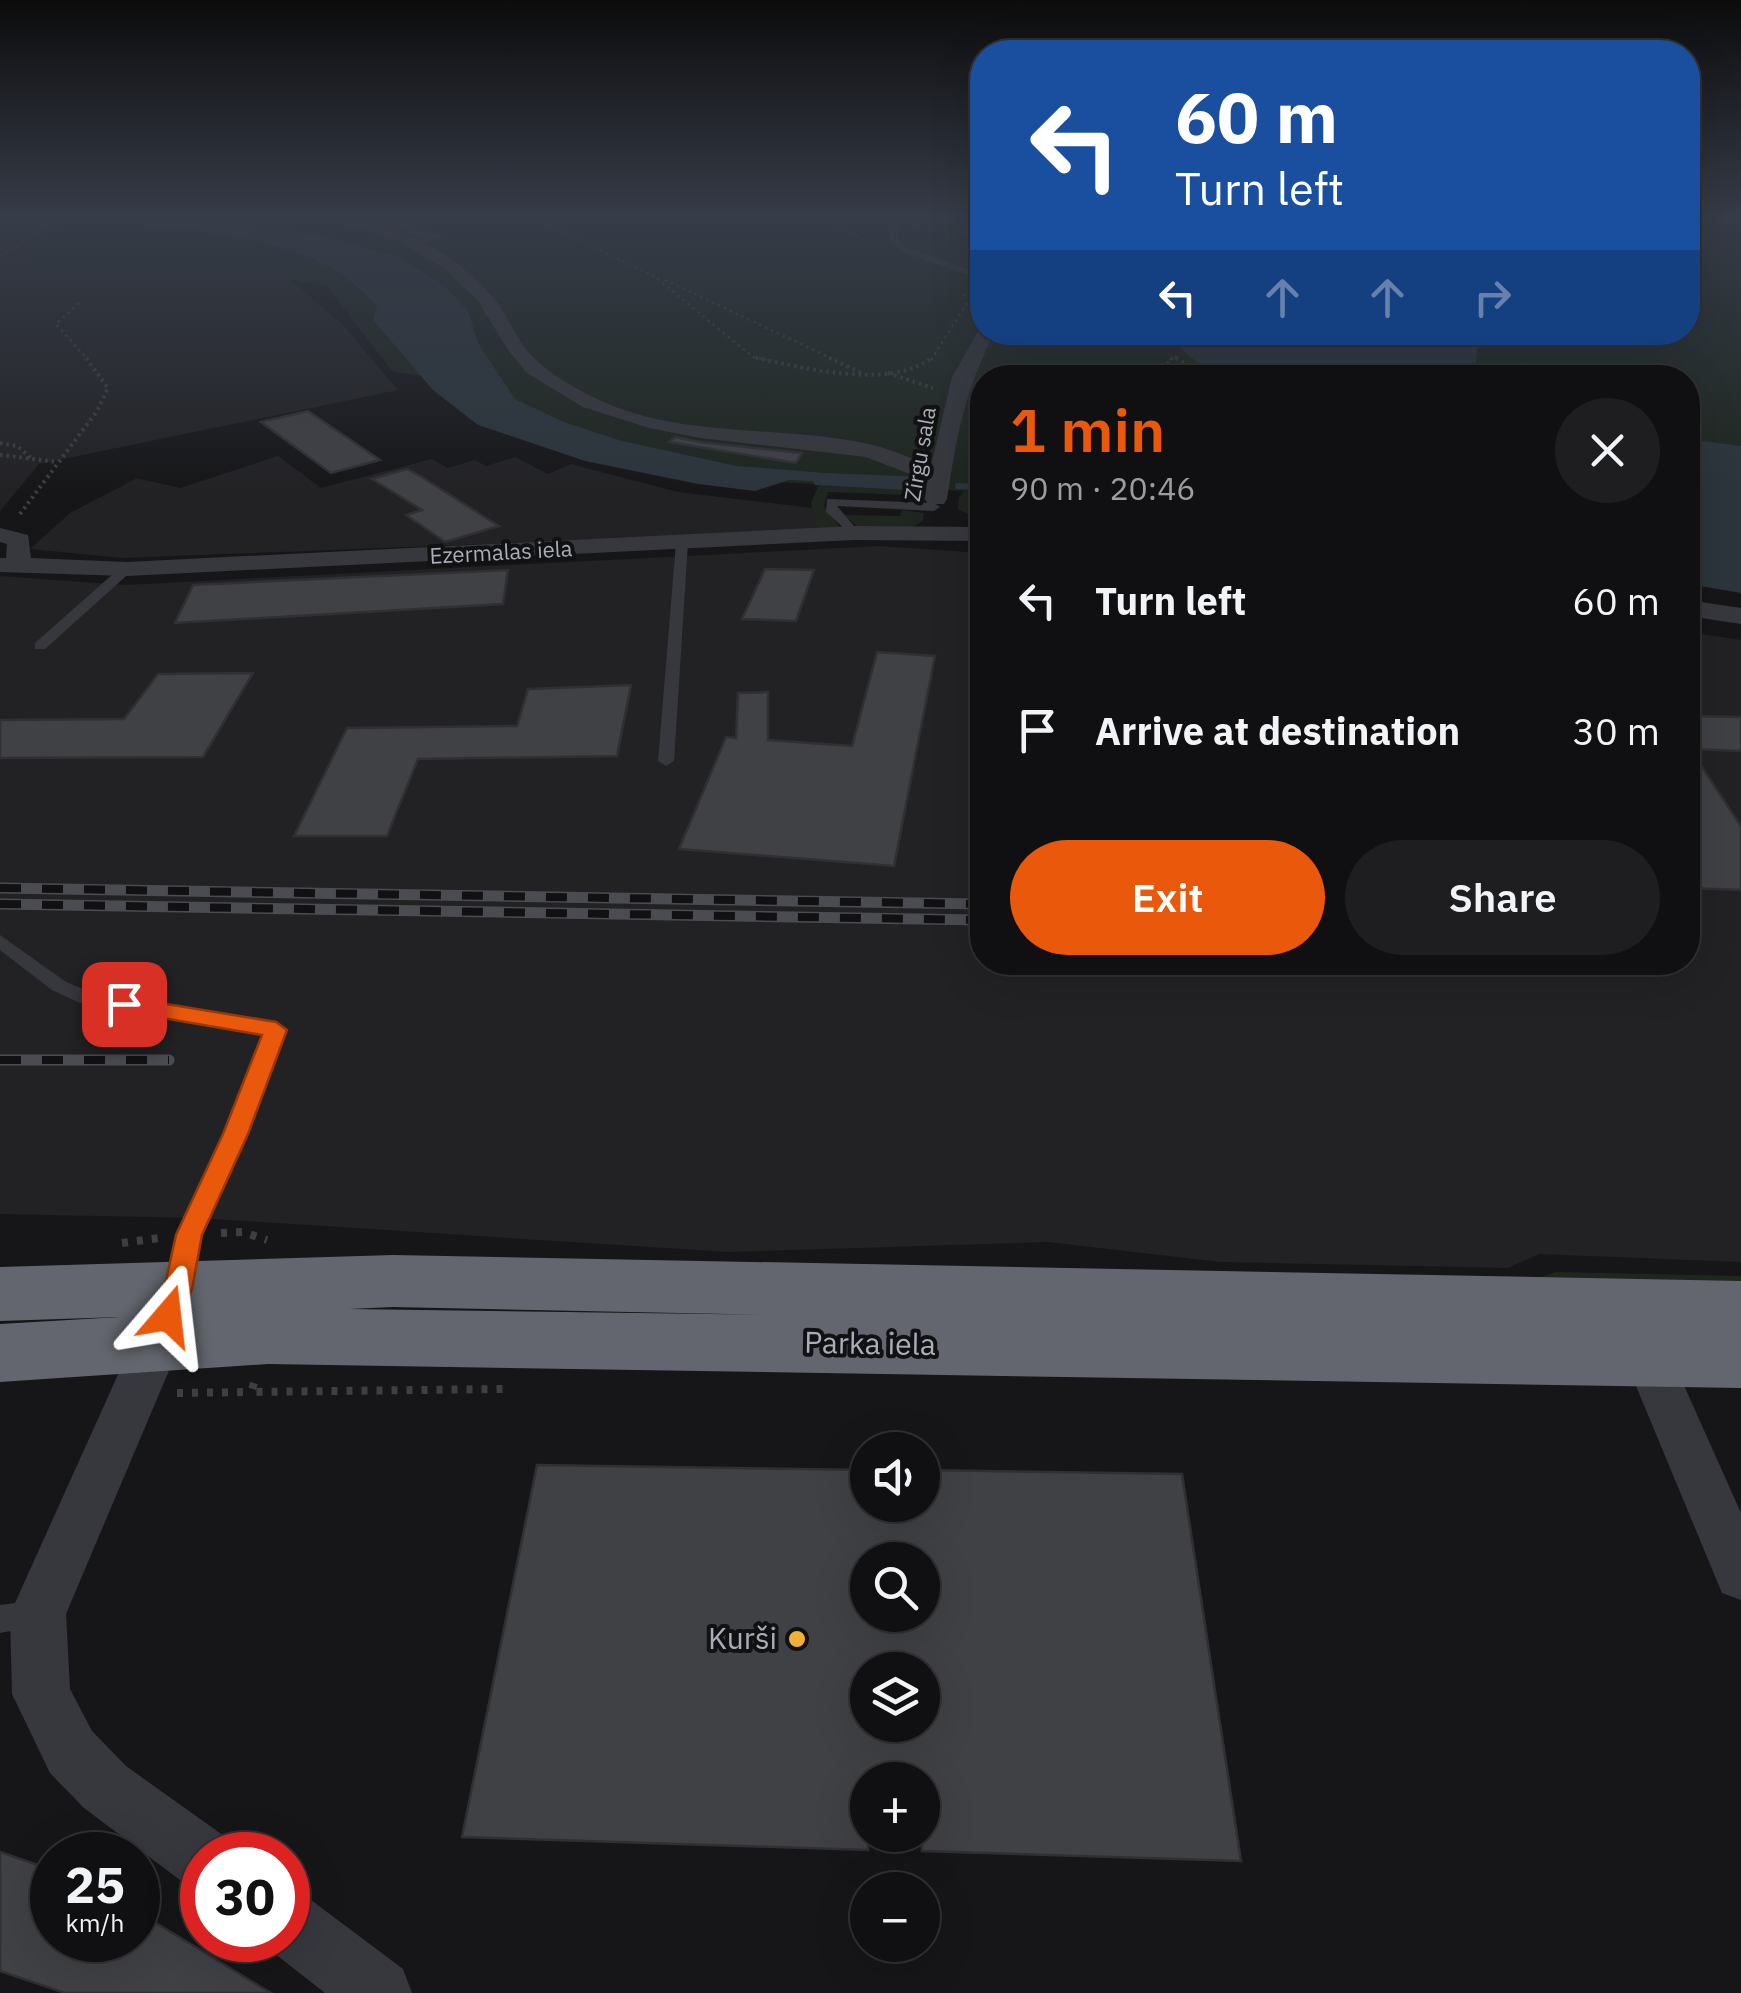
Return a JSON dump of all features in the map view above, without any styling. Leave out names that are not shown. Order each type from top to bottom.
[{"type":"highway","name":"Parka iela","points":[[0,1353],[168,1316],[393,1281],[1741,1308]]},
{"type":"highway","name":"Parka iela","points":[[0,1294],[168,1316],[268,1336],[1741,1359]]},
{"type":"street","points":[[490,308],[534,369],[590,403],[685,430],[870,450],[942,478]]},
{"type":"street","name":"Zirgu sala","points":[[935,519],[941,463],[958,392],[970,366]]},
{"type":"street","name":"Ezermalas iela","points":[[2,534],[19,540],[9,565],[127,570],[854,534],[935,519],[970,530]]},
{"type":"street","points":[[1700,610],[1741,616]]},
{"type":"street","points":[[168,1316],[19,1617],[41,1694],[71,1752],[105,1787],[180,1842]]},
{"type":"street","points":[[1648,1357],[1741,1575]]},
{"type":"street","points":[[310,1939],[380,1993]]},
{"type":"lane","points":[[854,534],[830,508],[831,502],[935,519]]},
{"type":"lane","points":[[666,760],[682,543]]},
{"type":"lane","points":[[40,646],[127,570]]},
{"type":"lane","points":[[0,942],[59,986],[87,998],[276,1030],[236,1134],[189,1235],[168,1316]]},
{"type":"path","points":[[2,534],[97,411],[108,388],[94,365],[66,340],[56,324],[74,308]]},
{"type":"path","points":[[693,308],[753,358],[868,376],[930,360],[964,308]]},
{"type":"path","points":[[722,308],[868,376]]},
{"type":"path","points":[[1166,365],[1174,356],[1188,365]]},
{"type":"path","points":[[887,373],[958,392]]},
{"type":"path","points":[[0,443],[17,446],[32,458]]},
{"type":"path","points":[[0,456],[58,462]]},
{"type":"shaded area","points":[[0,308],[323,308],[342,324],[398,390],[39,464],[0,511]]},
{"type":"shaded area","points":[[344,308],[970,308],[970,345],[1700,345],[1700,308],[1741,308],[1741,558],[1700,553],[1700,365],[970,365],[970,515],[958,509],[964,491],[929,489],[927,500],[904,500],[905,495],[828,492],[824,506],[841,529],[817,531],[811,503],[819,484],[750,481],[547,431],[374,321],[424,376],[393,372]]},
{"type":"shaded area","points":[[376,308],[465,308],[478,343],[515,399],[564,422],[622,441],[737,466],[878,477],[867,484],[789,480],[755,491],[698,484],[585,461],[478,425],[433,390],[373,320]]},
{"type":"shaded area","points":[[1177,345],[1478,345],[1476,365],[1200,365]]},
{"type":"shaded area","points":[[1700,441],[1741,446],[1741,593],[1700,586]]},
{"type":"shaded area","points":[[278,456],[321,488],[432,459],[448,468],[475,460],[486,466],[515,457],[548,474],[571,464],[678,492],[813,508],[817,531],[123,558],[30,549],[70,513],[137,478],[180,488]]},
{"type":"shaded area","points":[[902,510],[924,513],[923,521],[913,527],[859,528],[844,515],[900,516]]},
{"type":"shaded area","points":[[880,546],[970,552],[970,975],[1700,975],[1700,634],[1741,640],[1741,1262],[1539,1254],[1508,1268],[1220,1262],[1048,1242],[728,1252],[198,1218],[0,1214],[0,576],[125,585]]},
{"type":"shaded area","points":[[1556,1272],[1741,1276],[1741,1288],[1520,1285]]},
{"type":"building","points":[[308,411],[380,460],[331,473],[261,422]]},
{"type":"building","points":[[675,437],[802,453],[796,463],[669,442]]},
{"type":"building","points":[[407,469],[499,526],[445,542],[406,515],[422,510],[372,479]]},
{"type":"building","points":[[765,569],[814,570],[796,621],[742,619]]},
{"type":"building","points":[[508,570],[503,604],[175,623],[193,585]]},
{"type":"building","points":[[877,652],[935,656],[894,866],[679,849],[726,737],[736,738],[738,693],[768,692],[768,740],[852,746]]},
{"type":"building","points":[[253,673],[203,757],[0,758],[0,720],[124,719],[158,674]]},
{"type":"building","points":[[631,685],[617,756],[418,759],[387,836],[294,836],[347,728],[517,726],[528,689]]},
{"type":"building","points":[[1700,716],[1741,717],[1741,751],[1700,749]]},
{"type":"building","points":[[1700,764],[1741,826],[1741,890],[1700,888]]},
{"type":"building","points":[[537,1465],[850,1470],[850,1522],[940,1522],[940,1470],[1182,1474],[1241,1861],[940,1852],[940,1762],[850,1762],[850,1849],[462,1837]]},
{"type":"building","points":[[0,1852],[30,1862],[30,1962],[160,1962],[160,1925],[180,1938],[180,1962],[220,1962],[271,1993],[65,1993],[0,1971]]},
{"type":"waterway","points":[[823,480],[926,484]]},
{"type":"waterway","points":[[958,486],[970,486]]},
{"type":"railway","points":[[0,888],[970,904]]},
{"type":"railway","points":[[0,904],[970,920]]},
{"type":"railway","points":[[0,1060],[169,1060]]},
{"type":"place","name":"Kurši","points":[[797,1639]]},
{"type":"route","points":[[124,1004],[276,1030],[236,1134],[189,1235],[168,1316]]}]
